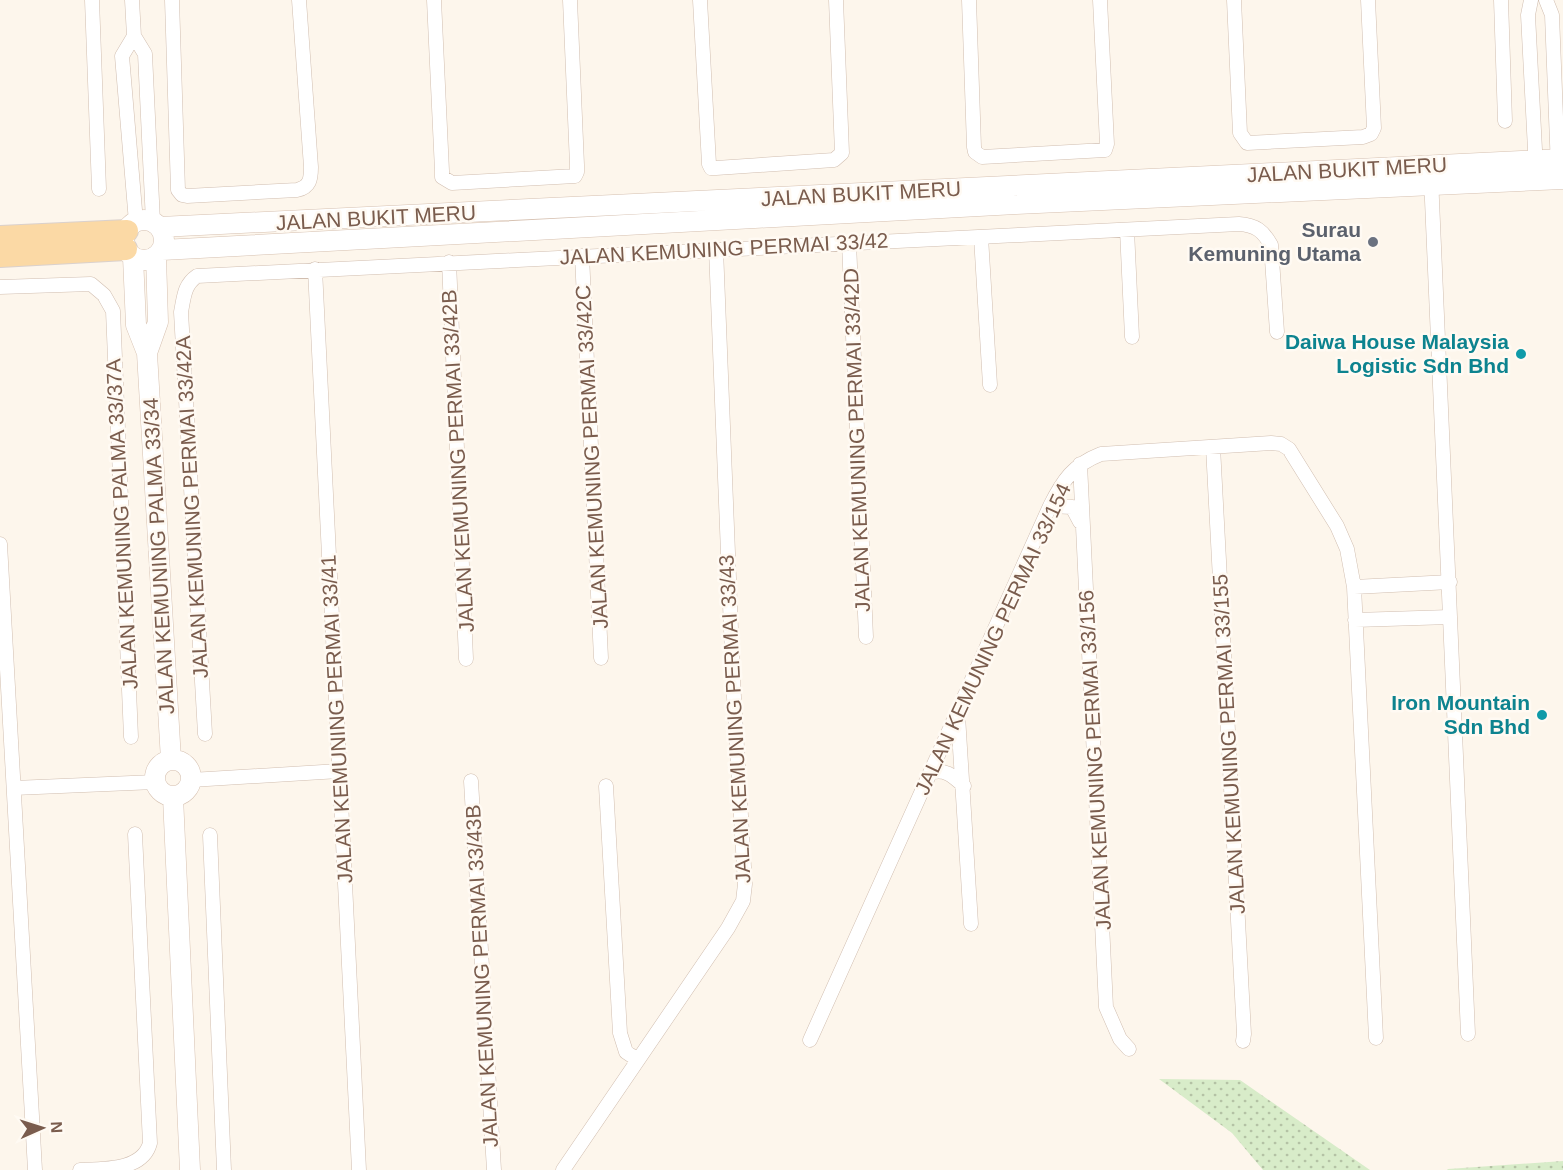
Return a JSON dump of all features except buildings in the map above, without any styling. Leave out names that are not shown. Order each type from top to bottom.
[{"type":"main road","name":"JALAN BUKIT MERU","points":[[1560,159],[1536,160],[1431,176],[1027,204],[159,254],[147,260],[139,235],[1431,176],[1561,179]]},
{"type":"main road","points":[[0,237],[139,235]]},
{"type":"main road","points":[[0,256],[139,235]]},
{"type":"main road","name":"JALAN KEMUNING PALMA 33/34","points":[[147,352],[158,322],[159,254],[164,236],[139,235],[136,325],[147,352],[171,760]]},
{"type":"main road","points":[[171,760],[186,765],[191,780],[187,790],[172,797],[161,793],[154,776],[160,765],[171,760]]},
{"type":"main road","points":[[172,797],[190,1170]]},
{"type":"street","points":[[92,0],[99,189]]},
{"type":"street","points":[[132,0],[134,36],[145,54],[139,235]]},
{"type":"street","points":[[171,0],[178,190],[182,195],[187,196],[297,190],[309,184],[311,167],[299,0]]},
{"type":"street","points":[[434,0],[442,177],[452,183],[575,176],[577,165],[570,0]]},
{"type":"street","points":[[700,0],[709,161],[711,168],[716,168],[834,160],[842,153],[836,0]]},
{"type":"street","points":[[969,0],[974,147],[975,152],[982,157],[1105,150],[1107,144],[1100,0]]},
{"type":"street","points":[[1234,0],[1240,133],[1248,143],[1364,137],[1371,134],[1374,128],[1368,0]]},
{"type":"street","points":[[1501,0],[1505,121]]},
{"type":"street","points":[[1531,0],[1528,15],[1537,180]]},
{"type":"street","points":[[1546,0],[1552,15],[1561,179]]},
{"type":"street","points":[[134,36],[122,56],[139,235]]},
{"type":"street","points":[[1431,176],[1468,1035]]},
{"type":"street","name":"JALAN KEMUNING PERMAI 33/42","points":[[189,281],[197,276],[209,274],[315,268],[1239,224],[1259,229],[1271,245],[1276,332]]},
{"type":"street","points":[[1127,230],[1132,337]]},
{"type":"street","points":[[981,237],[990,385]]},
{"type":"street","name":"JALAN KEMUNING PERMAI 33/42D","points":[[849,243],[866,638]]},
{"type":"street","name":"JALAN KEMUNING PERMAI 33/43","points":[[563,1170],[733,921],[742,901],[745,884],[732,668],[716,249]]},
{"type":"street","name":"JALAN KEMUNING PERMAI 33/42C","points":[[582,256],[601,658]]},
{"type":"street","name":"JALAN KEMUNING PERMAI 33/42B","points":[[449,262],[466,659]]},
{"type":"street","name":"JALAN KEMUNING PERMAI 33/41","points":[[315,268],[359,1170]]},
{"type":"street","name":"JALAN KEMUNING PERMAI 33/42A","points":[[189,281],[183,297],[181,323],[205,734]]},
{"type":"street","name":"JALAN KEMUNING PALMA 33/37A","points":[[0,287],[92,284],[104,295],[112,311],[131,737]]},
{"type":"street","name":"JALAN KEMUNING PERMAI 33/154","points":[[810,1040],[1050,506],[1066,477],[1080,464],[1101,454],[1271,443],[1281,444],[1289,449],[1337,526],[1347,549],[1354,587],[1377,1038]]},
{"type":"street","name":"JALAN KEMUNING PERMAI 33/155","points":[[1213,447],[1243,1005],[1243,1041]]},
{"type":"street","name":"JALAN KEMUNING PERMAI 33/156","points":[[1080,464],[1106,1007],[1120,1039],[1129,1049]]},
{"type":"street","points":[[1050,506],[1072,507],[1084,531]]},
{"type":"street","points":[[0,544],[34,1170]]},
{"type":"street","points":[[1354,587],[1450,582]]},
{"type":"street","points":[[1355,620],[1450,617]]},
{"type":"street","points":[[958,714],[971,924]]},
{"type":"street","points":[[191,780],[339,771]]},
{"type":"street","points":[[930,773],[937,771],[951,774],[964,786]]},
{"type":"street","name":"JALAN KEMUNING PERMAI 33/43B","points":[[471,781],[494,1170]]},
{"type":"street","points":[[14,788],[155,782]]},
{"type":"street","points":[[606,786],[620,1034],[626,1052],[638,1060]]},
{"type":"street","points":[[80,1170],[126,1167],[138,1162],[148,1152],[150,1137],[135,834]]},
{"type":"street","points":[[210,835],[224,1170]]},
{"type":"green space","points":[[1159,1079],[1240,1080],[1370,1170],[1263,1170],[1232,1133]]},
{"type":"green space","points":[[1563,1161],[1563,1170],[1447,1170],[1448,1169]]},
{"type":"place","name":"Surau Kemuning Utama","points":[[1373,242]]},
{"type":"place","name":"Daiwa House Malaysia Logistic Sdn Bhd","points":[[1521,354]]},
{"type":"place","name":"Iron Mountain Sdn Bhd","points":[[1542,715]]}]
